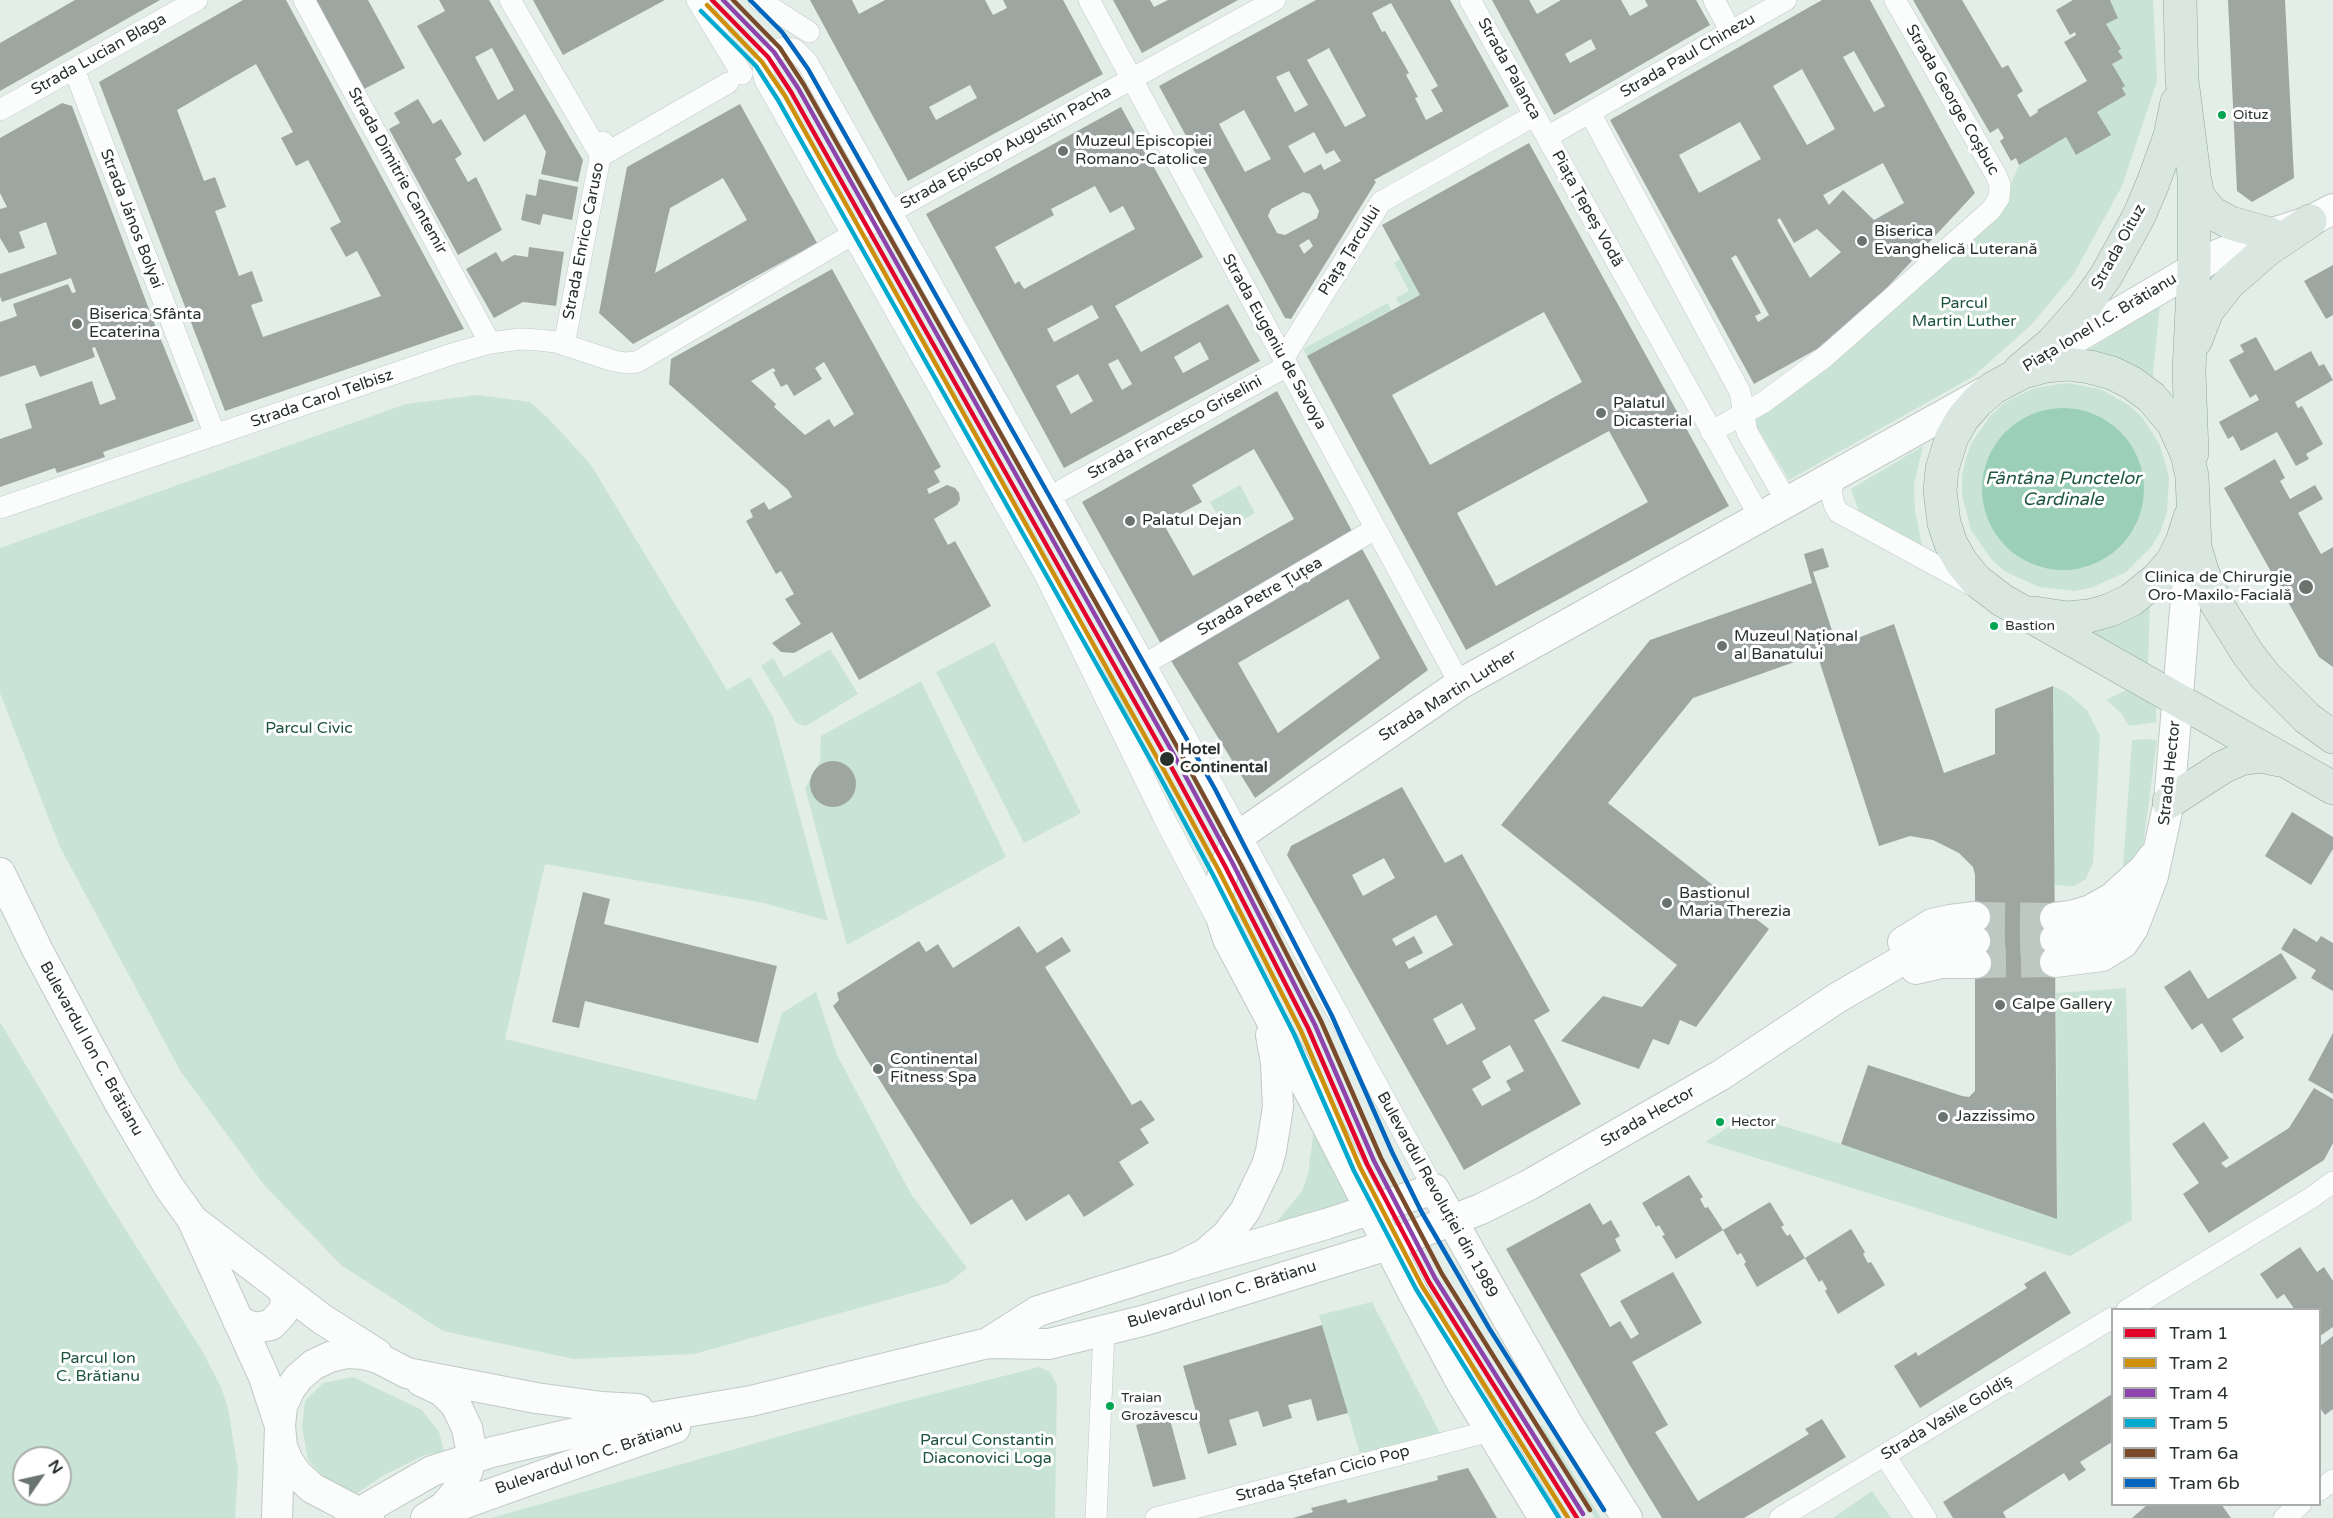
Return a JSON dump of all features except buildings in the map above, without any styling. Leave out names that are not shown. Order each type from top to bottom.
[{"type":"main road","name":"Strada Oituz","points":[[2180,0],[2182,80],[2194,175],[2194,267]]},
{"type":"main road","name":"Strada Oituz","points":[[2003,382],[2052,343],[2084,307],[2106,276],[2139,216],[2153,183],[2170,136],[2182,80]]},
{"type":"main road","points":[[2194,175],[2199,196],[2212,213],[2237,225],[2270,234]]},
{"type":"main road","points":[[2194,267],[2217,255],[2322,215]]},
{"type":"main road","points":[[2190,371],[2199,328],[2212,302],[2229,283],[2267,250],[2322,215]]},
{"type":"main road","name":"Piața Ionel I.C. Brătianu","points":[[1760,517],[2003,382],[2194,267]]},
{"type":"main road","name":"Piața Ionel I.C. Brătianu","points":[[2012,605],[2033,613],[2067,618],[2100,613],[2131,600],[2157,579],[2172,562],[2186,532],[2193,493],[2187,454],[2173,423],[2159,405],[2133,383],[2102,369],[2068,364],[2034,368],[2003,382],[1977,402],[1957,428],[1944,458],[1940,491],[1944,523],[1962,563],[1984,587],[2012,605],[2177,699],[2193,493],[2190,371],[2194,267]]},
{"type":"main road","points":[[2193,493],[2193,531],[2199,562],[2220,610],[2248,654],[2266,677],[2307,718],[2333,736]]},
{"type":"main road","name":"Strada Martin Luther","points":[[1228,939],[1219,908],[1219,886],[1225,866],[1240,835],[1460,684],[1760,517]]},
{"type":"main road","points":[[2177,699],[2333,788]]},
{"type":"main road","name":"Strada Hector","points":[[2160,847],[2144,869],[2112,898],[2091,910],[2071,916],[2055,940],[2096,932],[2121,919],[2142,901],[2153,876],[2160,847],[2169,802],[2177,699]]},
{"type":"main road","points":[[2169,802],[2223,767],[2246,758],[2273,757],[2300,770]]},
{"type":"main road","name":"Bulevardul Ion C. Brătianu","points":[[0,873],[38,951],[119,1102],[192,1219],[264,1377],[280,1426],[280,1439],[285,1455],[301,1479],[318,1492],[359,1516],[432,1471],[470,1458],[609,1425],[751,1401],[988,1343],[1049,1344],[1146,1320],[1388,1245],[1451,1221]]},
{"type":"main road","name":"Strada Hector","points":[[1451,1221],[1519,1190],[1632,1128],[1721,1075],[1837,998],[1905,939],[1932,924],[1950,920],[1975,941],[1942,963],[1917,969],[1837,998]]},
{"type":"main road","points":[[1228,939],[1461,1382],[1544,1518]]},
{"type":"main road","name":"Bulevardul Ion C. Brătianu","points":[[1179,1267],[1205,1254],[1226,1236],[1245,1211],[1268,1166],[1278,1107],[1276,1063],[1270,1031],[1251,982]]},
{"type":"main road","name":"Bulevardul Ion C. Brătianu","points":[[988,1343],[1038,1311],[1434,1189]]},
{"type":"main road","name":"Bulevardul Revoluției din 1989","points":[[1434,1189],[1568,1425],[1627,1518]]},
{"type":"main road","name":"Bulevardul Ion C. Brătianu","points":[[192,1219],[322,1319],[407,1373],[442,1391],[456,1405],[467,1428],[470,1458],[466,1476],[457,1493],[444,1507],[427,1518]]},
{"type":"main road","points":[[238,1321],[254,1328],[271,1325],[284,1312],[286,1302],[284,1290]]},
{"type":"main road","points":[[280,1426],[282,1406],[290,1389],[303,1373],[324,1359],[341,1354],[364,1354],[378,1358],[407,1373]]},
{"type":"main road","name":"Bulevardul Ion C. Brătianu","points":[[407,1373],[536,1398],[603,1407],[651,1409],[702,1407],[751,1401]]},
{"type":"main road","name":"Bulevardul Ion C. Brătianu","points":[[427,1518],[471,1500],[751,1401]]},
{"type":"main road","name":"Bulevardul Ion C. Brătianu","points":[[277,1518],[280,1426]]},
{"type":"street","name":"Strada Lucian Blaga","points":[[0,110],[197,0]]},
{"type":"street","name":"Strada Dimitrie Cantemir","points":[[303,0],[490,343]]},
{"type":"street","points":[[510,0],[546,65],[602,146],[735,78],[697,0]]},
{"type":"street","points":[[759,0],[809,32]]},
{"type":"street","name":"Strada Eugeniu de Savoya","points":[[1089,0],[1460,684]]},
{"type":"street","name":"Strada Episcop Augustin Pacha","points":[[647,357],[892,211],[1275,0]]},
{"type":"street","name":"Strada Palanca","points":[[1470,0],[1547,137]]},
{"type":"street","points":[[1714,0],[1731,32]]},
{"type":"street","name":"Strada Paul Chinezu","points":[[1590,113],[1786,0]]},
{"type":"street","name":"Strada George Coșbuc","points":[[1744,413],[1764,402],[1826,356],[1991,210],[1997,202],[2000,190],[1996,175],[1895,0]]},
{"type":"street","name":"Bulevardul Revoluției din 1989","points":[[1228,939],[1163,816],[1063,610],[1023,535],[765,80],[764,62],[772,52],[787,48],[797,50],[803,55],[1145,664],[1434,1189]]},
{"type":"street","name":"Strada János Bolyai","points":[[74,69],[215,435]]},
{"type":"street","points":[[1590,113],[1740,392],[1747,432],[1787,502]]},
{"type":"street","name":"Piața Țepeș Vodă","points":[[1590,113],[1547,137],[1760,517]]},
{"type":"street","name":"Piața Țarcului","points":[[1285,362],[1381,201],[1535,115]]},
{"type":"street","name":"Strada Enrico Caruso","points":[[564,345],[602,146]]},
{"type":"street","name":"Strada Carol Telbisz","points":[[0,508],[490,343],[528,339],[564,345],[626,363],[637,362],[647,357]]},
{"type":"street","name":"Strada Francesco Griselini","points":[[1062,490],[1285,362]]},
{"type":"street","points":[[1711,432],[1744,413]]},
{"type":"street","name":"Piața Ionel I.C. Brătianu","points":[[1835,475],[1831,492],[1839,512],[2012,605]]},
{"type":"street","name":"Strada Petre Țuțea","points":[[1145,664],[1376,529]]},
{"type":"street","points":[[2130,1308],[2311,1198],[2333,1182]]},
{"type":"street","name":"Strada Vasile Goldiș","points":[[1780,1518],[2111,1319]]},
{"type":"street","points":[[1096,1518],[1104,1330]]},
{"type":"street","name":"Strada Ștefan Cicio Pop","points":[[1156,1518],[1490,1431]]},
{"type":"street","points":[[1885,1456],[1926,1518]]},
{"type":"street","points":[[2284,1518],[2299,1506]]},
{"type":"green space","name":"Parcul Martin Luther","points":[[2110,0],[2153,0],[2157,81],[2122,186],[2073,275],[2031,325],[1974,376],[1789,480],[1752,419],[2004,200],[2019,165],[2066,137],[2076,155],[2110,136],[2097,112],[2126,95],[2112,64],[2123,58],[2118,51],[2121,49],[2106,24],[2118,17]]},
{"type":"green space","points":[[1400,259],[1420,295],[1400,305],[1396,298],[1409,291],[1394,263]]},
{"type":"green space","points":[[1388,303],[1391,310],[1307,356],[1303,349]]},
{"type":"green space","points":[[2160,306],[2152,383],[2134,368],[2108,355],[2087,351]]},
{"type":"green space","points":[[2067,383],[2100,389],[2129,405],[2142,417],[2160,445],[2169,477],[2167,512],[2161,530],[2152,546],[2126,572],[2093,587],[2075,591],[2039,587],[2006,572],[1992,560],[1971,530],[1962,495],[1962,476],[1972,442],[1991,415],[2004,403],[2034,388]],"holes":[[[2046,410],[2094,415],[2107,421],[2127,440],[2135,452],[2143,479],[2144,493],[2135,527],[2112,553],[2066,569],[2045,567],[2025,560],[2013,552],[1995,531],[1986,512],[1983,498],[1985,470],[1996,445],[2015,424]]]},
{"type":"green space","name":"Parcul Civic","points":[[478,395],[530,402],[549,419],[591,465],[727,690],[750,677],[773,717],[828,921],[764,903],[545,864],[505,1039],[756,1100],[782,1013],[816,992],[837,1055],[911,1194],[967,1268],[948,1283],[694,1354],[574,1359],[443,1331],[341,1265],[265,1186],[181,1072],[60,847],[0,693],[0,548],[406,404]]},
{"type":"green space","points":[[1923,446],[1914,484],[1915,510],[1923,551],[1861,517],[1851,489]]},
{"type":"green space","points":[[1240,485],[1255,513],[1226,529],[1210,502]]},
{"type":"green space","points":[[2150,602],[2148,667],[2083,629],[2106,629],[2132,618]]},
{"type":"green space","points":[[994,642],[1081,813],[1024,843],[936,672]]},
{"type":"green space","points":[[830,649],[858,694],[806,726],[796,723],[761,666],[773,658],[784,677]]},
{"type":"green space","points":[[1098,652],[1135,717],[1129,721],[1109,680]]},
{"type":"green space","points":[[921,681],[1006,857],[847,945],[805,788],[820,761],[821,736]]},
{"type":"green space","points":[[2053,686],[2067,693],[2087,710],[2100,736],[2093,863],[2086,879],[2074,886],[2054,885]]},
{"type":"green space","points":[[2126,690],[2156,707],[2156,722],[2129,726],[2121,713],[2106,700]]},
{"type":"green space","points":[[2132,740],[2157,740],[2143,846],[2122,882]]},
{"type":"green space","points":[[2126,988],[2132,1220],[2070,1256],[1705,1142],[1747,1115],[1826,1139],[2057,1219],[2056,993]]},
{"type":"green space","name":"Parcul Ion C. Brătianu","points":[[0,1022],[100,1189],[201,1349],[221,1387],[228,1408],[238,1469],[235,1518],[0,1518]]},
{"type":"green space","points":[[1314,1129],[1352,1203],[1275,1224],[1302,1191],[1308,1174]]},
{"type":"green space","points":[[1372,1302],[1440,1433],[1360,1454],[1319,1315]]},
{"type":"green space","name":"Parcul Constantin Diaconovici Loga","points":[[1039,1367],[1050,1372],[1057,1385],[1055,1518],[491,1518],[894,1404]]},
{"type":"green space","points":[[353,1377],[422,1410],[439,1432],[444,1451],[425,1455],[384,1475],[353,1496],[330,1484],[308,1460],[302,1427],[305,1401],[323,1383]]},
{"type":"green space","points":[[1542,1425],[1601,1518],[1595,1518],[1538,1428]]},
{"type":"green space","points":[[1872,1491],[1891,1518],[1833,1518]]},
{"type":"water","name":"Fântâna Punctelor Cardinale","points":[[2063,408],[2094,415],[2108,422],[2120,432],[2130,444],[2137,458],[2144,489],[2137,520],[2130,534],[2120,546],[2108,556],[2094,563],[2063,570],[2032,563],[2018,556],[2006,546],[1996,534],[1989,520],[1982,489],[1989,458],[1996,444],[2006,432],[2018,422],[2032,415]]},
{"type":"tunnel","points":[[1975,917],[2055,918]]},
{"type":"tunnel","points":[[1975,941],[2055,939]]},
{"type":"tunnel","points":[[1976,963],[2055,962]]},
{"type":"tram line","name":"1","points":[[712,0],[768,57],[791,92],[1225,866],[1308,1028],[1367,1164],[1429,1282],[1577,1518]]},
{"type":"tram line","name":"4","points":[[723,0],[774,52],[798,88],[1232,862],[1315,1025],[1374,1161],[1435,1278],[1583,1514]]},
{"type":"tram line","name":"6a","points":[[733,0],[780,48],[804,85],[1238,859],[1321,1021],[1381,1158],[1442,1274],[1590,1510]]},
{"type":"tram line","name":"6b","points":[[750,0],[782,32],[808,69],[1215,789],[1332,1016],[1392,1152],[1421,1211],[1489,1328],[1604,1510]]},
{"type":"tram line","name":"2","points":[[707,5],[762,62],[785,96],[1218,869],[1301,1031],[1360,1167],[1422,1286],[1568,1518]]},
{"type":"tram line","name":"5","points":[[701,11],[756,66],[778,100],[1154,766],[1212,873],[1294,1034],[1354,1171],[1416,1289],[1559,1518]]},
{"type":"place","name":"Oituz","points":[[2222,115]]},
{"type":"place","name":"Muzeul Episcopiei Romano-Catolice","points":[[1063,151]]},
{"type":"place","name":"Biserica Evanghelică Luterană","points":[[1862,241]]},
{"type":"place","name":"Biserica Sfânta Ecaterina","points":[[77,324]]},
{"type":"place","name":"Palatul Dicasterial","points":[[1601,413]]},
{"type":"place","name":"Palatul Dejan","points":[[1130,521]]},
{"type":"place","name":"Clinica de Chirurgie Oro-Maxilo-Facială","points":[[2306,587]]},
{"type":"place","name":"Bastion","points":[[1994,626]]},
{"type":"place","name":"Muzeul Național al Banatului","points":[[1722,646]]},
{"type":"place","name":"Hotel Continental","points":[[1167,759]]},
{"type":"place","name":"Bastionul Maria Therezia","points":[[1667,903]]},
{"type":"place","name":"Calpe Gallery","points":[[2000,1005]]},
{"type":"place","name":"Continental Fitness Spa","points":[[878,1069]]},
{"type":"place","name":"Jazzissimo","points":[[1943,1117]]},
{"type":"place","name":"Hector","points":[[1720,1122]]},
{"type":"place","name":"Traian Grozăvescu","points":[[1110,1406]]}]
